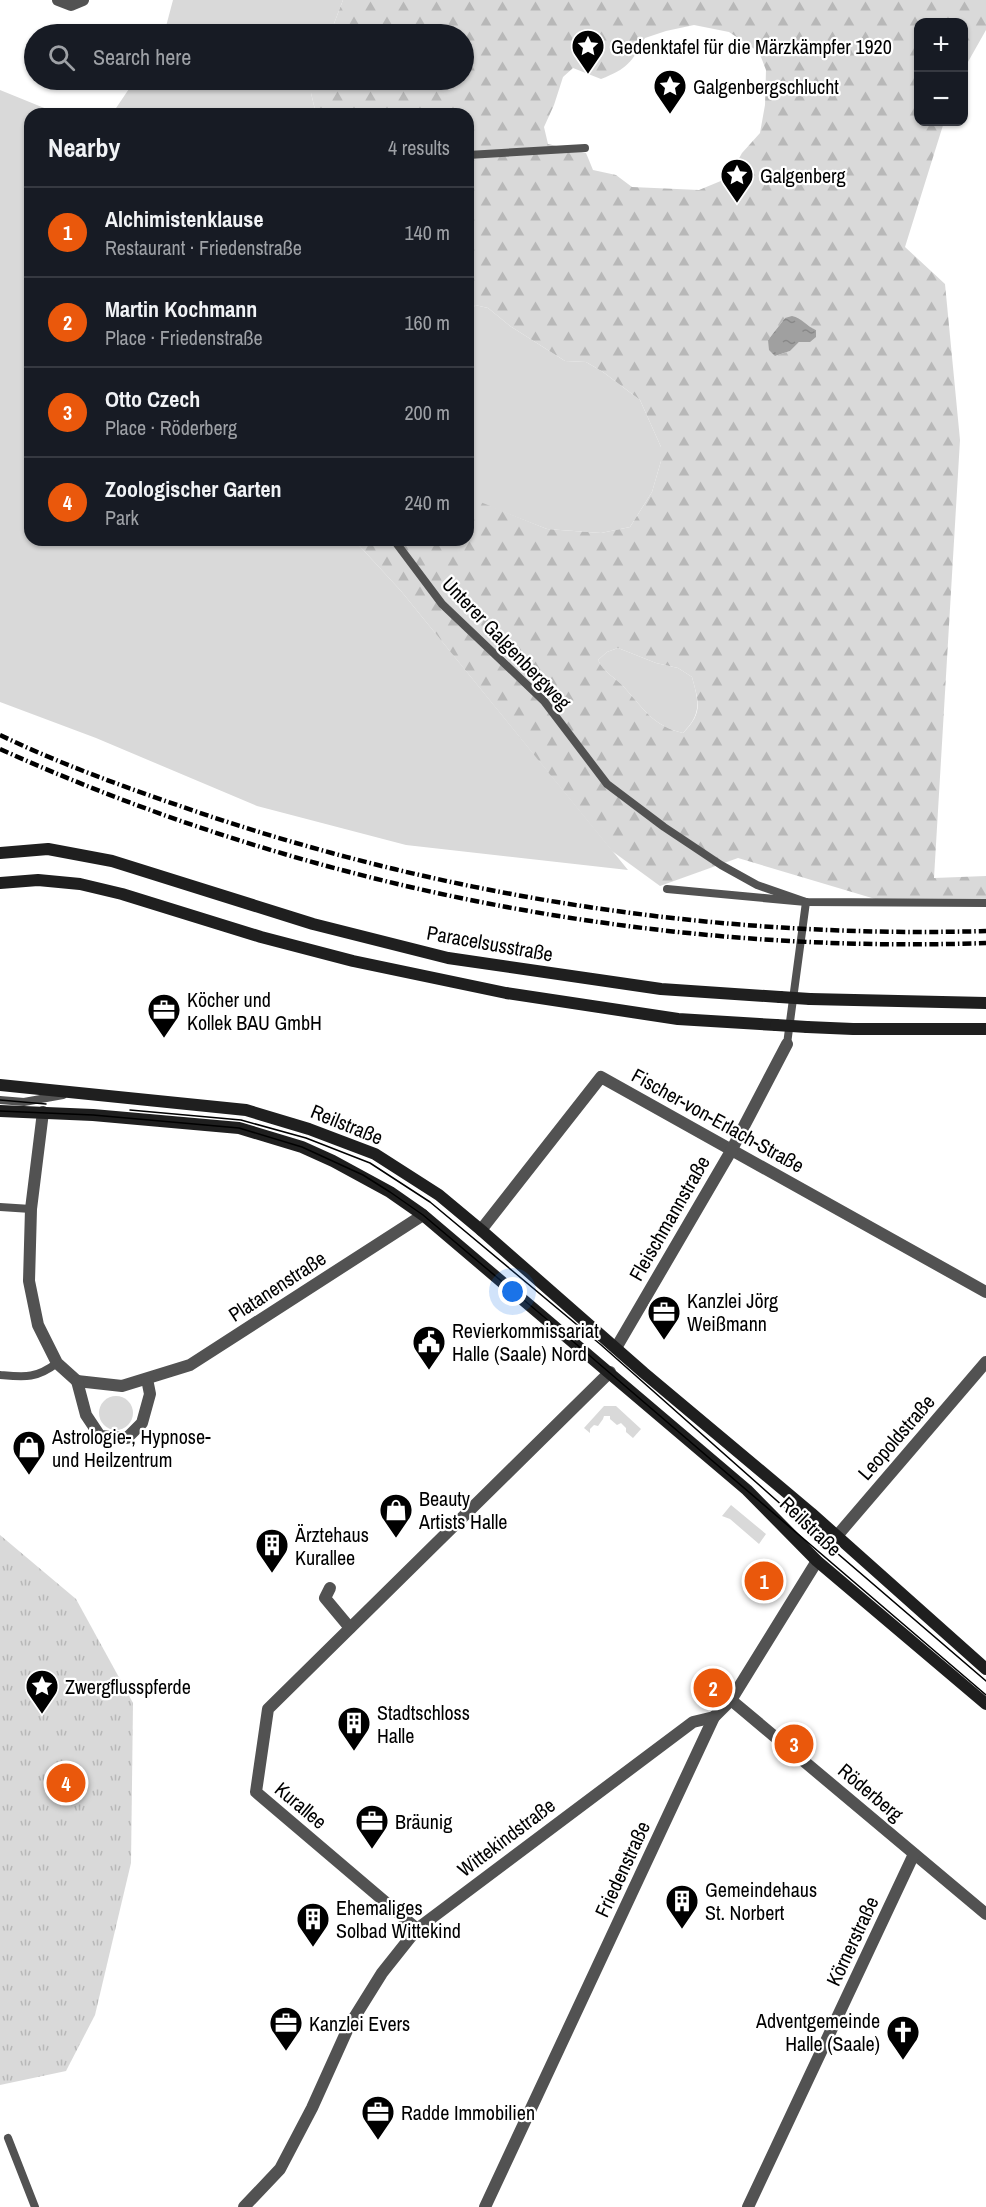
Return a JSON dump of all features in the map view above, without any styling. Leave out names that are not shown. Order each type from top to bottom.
[{"type":"street","points":[[58,0],[71,5],[83,0]]},
{"type":"street","name":"Paracelsusstraße","points":[[0,853],[48,849],[112,861],[314,924],[448,958],[661,989],[810,999],[986,1003]]},
{"type":"street","points":[[0,883],[38,880],[80,884],[122,894],[261,937],[353,961],[506,993],[678,1019],[853,1029],[986,1029]]},
{"type":"street","name":"Fleischmannstraße","points":[[616,1348],[732,1151],[787,1044]]},
{"type":"street","name":"Fischer-von-Erlach-Straße","points":[[481,1230],[602,1077],[986,1292]]},
{"type":"street","name":"Reilstraße","points":[[0,1085],[246,1110],[309,1129],[375,1154],[439,1195],[481,1230],[811,1513],[986,1670]]},
{"type":"street","name":"Reilstraße","points":[[0,1111],[42,1112],[239,1128],[302,1147],[390,1192],[423,1215],[610,1372],[747,1490],[817,1561],[986,1704]]},
{"type":"street","points":[[42,1112],[32,1209],[29,1281],[38,1325],[57,1363],[77,1381],[86,1415],[100,1436],[126,1438],[142,1423],[150,1394],[147,1379]]},
{"type":"street","name":"Platanenstraße","points":[[77,1381],[122,1386],[190,1365],[423,1215]]},
{"type":"street","points":[[610,1372],[616,1348]]},
{"type":"street","name":"Leopoldstraße","points":[[836,1537],[986,1362]]},
{"type":"street","name":"Kurallee","points":[[417,1929],[256,1792],[268,1709],[610,1372]]},
{"type":"street","name":"Friedenstraße","points":[[485,2207],[714,1717],[730,1700],[817,1561]]},
{"type":"street","points":[[330,1588],[325,1598],[350,1628]]},
{"type":"street","name":"Röderberg","points":[[730,1700],[986,1914]]},
{"type":"street","name":"Wittekindstraße","points":[[244,2207],[280,2169],[312,2108],[349,2026],[382,1973],[417,1929],[693,1722],[714,1717]]},
{"type":"street","name":"Körnerstraße","points":[[748,2207],[914,1854]]},
{"type":"lane","points":[[474,155],[585,148]]},
{"type":"lane","name":"Unterer Galgenbergweg","points":[[398,546],[442,604],[544,701],[607,784],[721,866],[757,885],[806,902]]},
{"type":"lane","name":"Unterer Galgenbergweg","points":[[667,889],[806,902],[986,903]]},
{"type":"lane","points":[[787,1044],[806,902]]},
{"type":"lane","points":[[0,1100],[24,1102],[71,1093]]},
{"type":"lane","points":[[0,1207],[32,1209]]},
{"type":"lane","points":[[0,1375],[30,1377],[45,1372],[57,1363]]},
{"type":"lane","points":[[8,2138],[35,2207]]},
{"type":"green space","points":[[173,0],[343,0],[334,24],[167,24]]},
{"type":"green space","points":[[343,0],[986,0],[986,30],[968,62],[968,18],[914,18],[914,126],[943,126],[905,247],[945,284],[960,440],[934,878],[986,876],[986,902],[882,901],[738,858],[660,886],[612,851],[401,591],[360,546],[474,546],[474,499],[547,529],[601,533],[630,527],[652,492],[661,461],[661,447],[640,400],[603,372],[586,362],[565,361],[510,326],[488,308],[475,305],[474,307],[474,108],[315,108],[311,93],[308,93],[309,90],[474,90],[474,24],[334,24]],"holes":[[[694,25],[729,32],[759,52],[766,70],[765,105],[760,133],[742,153],[728,178],[699,190],[632,187],[616,175],[593,170],[586,153],[548,144],[544,127],[563,77],[573,68],[601,79],[628,64],[645,38]],[[785,318],[816,330],[790,351],[775,356],[768,340]],[[618,648],[656,663],[678,668],[692,677],[698,707],[694,719],[683,733],[656,721],[603,668],[598,660],[607,652]]]},
{"type":"green space","points":[[0,90],[44,108],[24,108],[24,546],[360,546],[401,591],[628,870],[406,845],[257,806],[96,738],[0,702]]},
{"type":"green space","points":[[128,90],[310,90],[315,108],[116,108]]},
{"type":"green space","points":[[475,305],[488,308],[510,326],[565,361],[586,362],[640,400],[661,447],[661,461],[652,492],[630,527],[601,533],[547,529],[474,500]]},
{"type":"green space","points":[[618,648],[656,663],[678,668],[692,677],[697,707],[693,719],[683,733],[656,721],[603,668],[598,660],[607,652]]},
{"type":"green space","points":[[116,1396],[128,1401],[133,1413],[128,1425],[116,1430],[104,1425],[99,1413],[104,1401]]},
{"type":"green space","points":[[604,1406],[616,1406],[641,1429],[633,1438],[621,1423],[617,1425],[610,1419],[610,1416],[604,1416],[598,1426],[594,1425],[590,1429],[590,1433],[584,1428]]},
{"type":"green space","points":[[731,1505],[766,1534],[759,1544],[730,1519],[722,1516]]},
{"type":"green space","points":[[0,1535],[76,1599],[133,1703],[131,1863],[95,2015],[66,2071],[0,2085]]},
{"type":"water","points":[[792,316],[816,330],[816,337],[810,342],[799,342],[790,351],[775,356],[769,350],[768,340],[785,318]]},
{"type":"tram line","points":[[0,1100],[46,1104]]},
{"type":"tram line","points":[[130,1110],[241,1120],[306,1138],[370,1163],[430,1202],[600,1344],[802,1523],[986,1681]]},
{"type":"tram line","points":[[0,1111],[93,1115],[239,1128],[302,1147],[363,1175],[423,1215],[986,1695]]},
{"type":"railway","points":[[0,735],[112,782],[277,838],[376,865],[476,887],[577,905],[679,919],[883,932],[986,931]]},
{"type":"railway","points":[[0,749],[116,797],[236,839],[358,874],[482,902],[607,923],[733,937],[860,944],[986,943]]},
{"type":"place","name":"Gedenktafel für die Märzkämpfer 1920","points":[[588,75]]},
{"type":"place","name":"Galgenbergschlucht","points":[[670,115]]},
{"type":"place","name":"Galgenberg","points":[[737,204]]},
{"type":"place","name":"Köcher und Kollek BAU GmbH","points":[[164,1039]]},
{"type":"place","name":"Kanzlei Jörg Weißmann","points":[[664,1341]]},
{"type":"place","name":"Revierkommissariat Halle (Saale) Nord","points":[[429,1371]]},
{"type":"place","name":"Astrologie-, Hypnose- und Heilzentrum","points":[[29,1476]]},
{"type":"place","name":"Beauty Artists Halle","points":[[396,1539]]},
{"type":"place","name":"Ärztehaus Kurallee","points":[[272,1574]]},
{"type":"place","name":"Alchimistenklause","points":[[764,1581]]},
{"type":"place","name":"Martin Kochmann","points":[[713,1688]]},
{"type":"place","name":"Zwergflusspferde","points":[[42,1715]]},
{"type":"place","name":"Otto Czech","points":[[794,1744]]},
{"type":"place","name":"Stadtschloss Halle","points":[[354,1752]]},
{"type":"place","name":"Zoologischer Garten","points":[[66,1783]]},
{"type":"place","name":"Bräunig","points":[[372,1850]]},
{"type":"place","name":"Gemeindehaus St. Norbert","points":[[682,1930]]},
{"type":"place","name":"Ehemaliges Solbad Wittekind","points":[[313,1948]]},
{"type":"place","name":"Kanzlei Evers","points":[[286,2052]]},
{"type":"place","name":"Adventgemeinde Halle (Saale)","points":[[903,2061]]},
{"type":"place","name":"Radde Immobilien","points":[[378,2141]]}]
